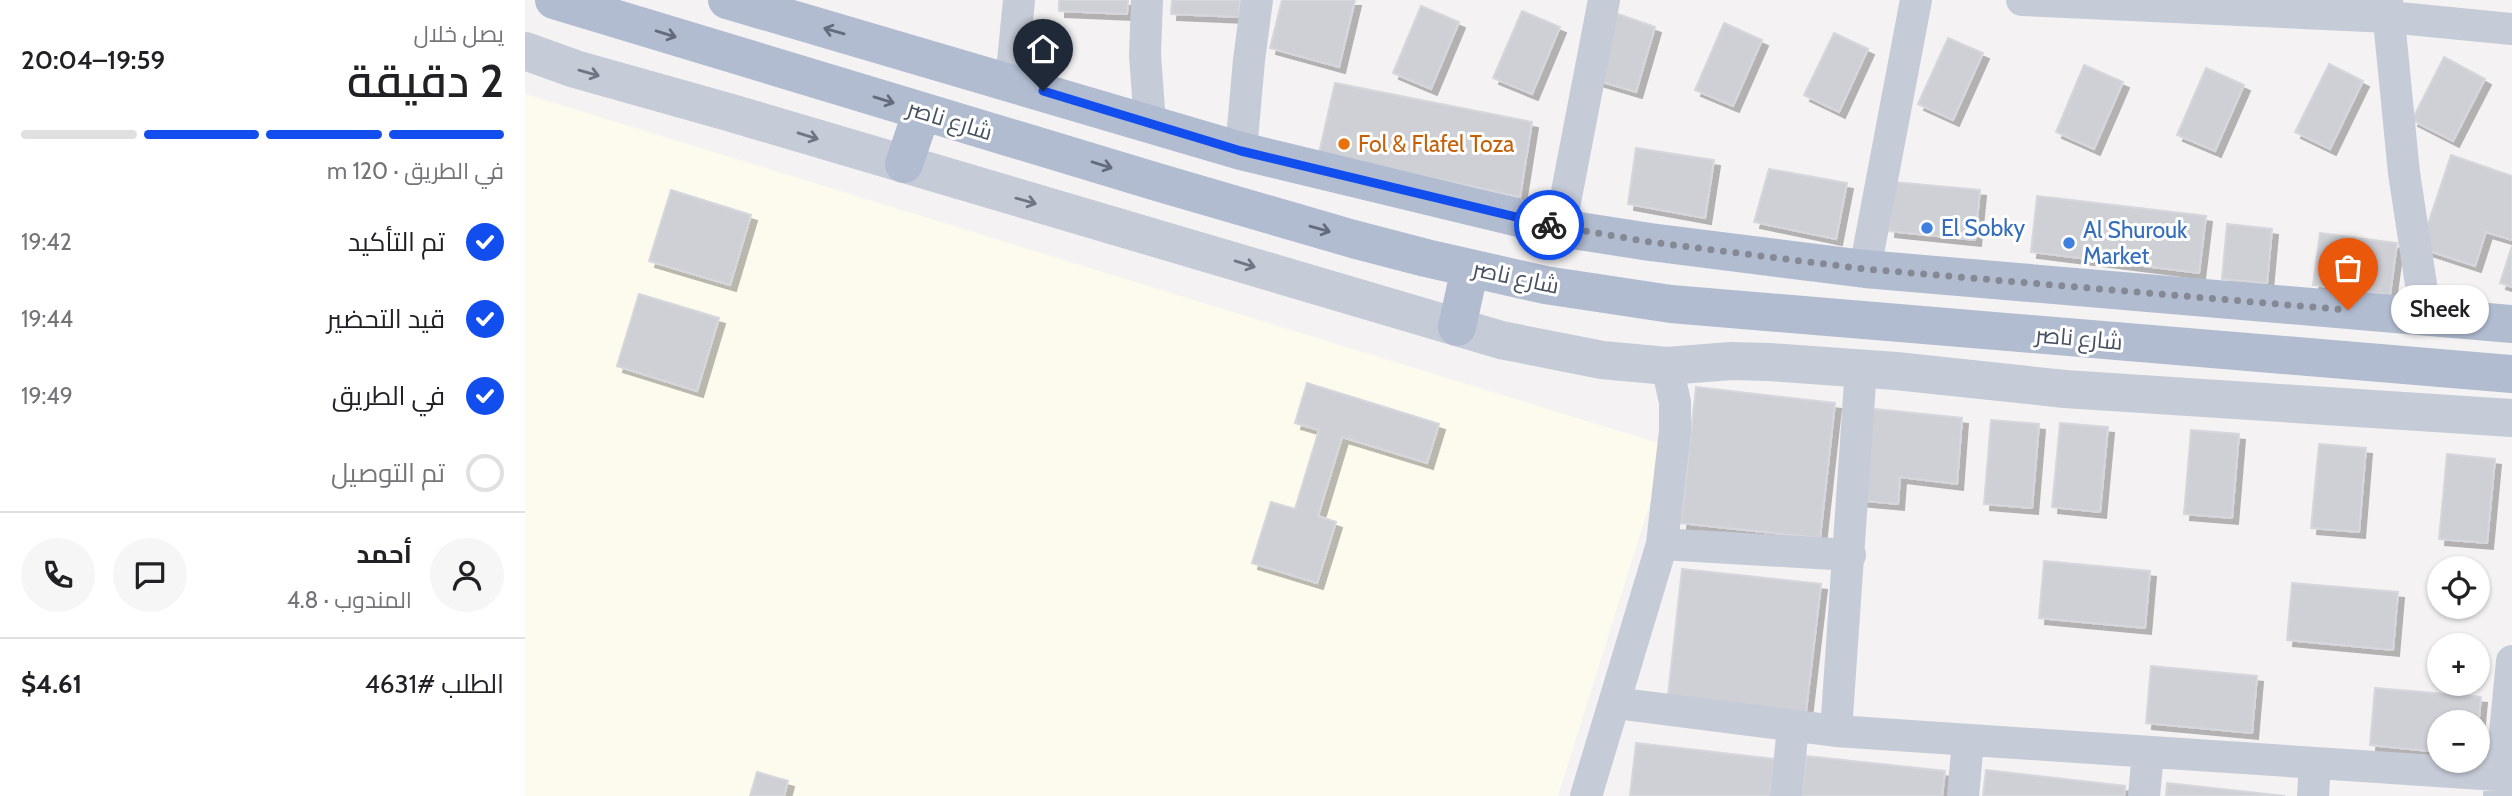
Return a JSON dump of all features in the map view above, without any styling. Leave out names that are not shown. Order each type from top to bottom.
[{"type":"main road","name":"شارع ناصر","points":[[554,0],[1340,235],[1545,285],[1671,304],[2512,374]]},
{"type":"main road","points":[[727,0],[1241,151],[1560,228],[1865,269],[2512,324]]},
{"type":"main road","points":[[904,164],[922,111]]},
{"type":"main road","points":[[1457,327],[1471,268]]},
{"type":"main road","points":[[2080,338],[2075,325],[2075,311],[2079,299],[2088,288]]},
{"type":"main road","points":[[2130,342],[2138,317],[2133,292]]},
{"type":"street","points":[[1010,82],[1019,0]]},
{"type":"street","points":[[1147,0],[1145,55],[1150,123]]},
{"type":"street","points":[[1241,151],[1257,0]]},
{"type":"street","points":[[1560,228],[1604,0]]},
{"type":"street","points":[[1865,269],[1916,0]]},
{"type":"street","points":[[2022,0],[2388,8],[2512,29]]},
{"type":"street","points":[[2388,8],[2405,173],[2426,317]]},
{"type":"street","points":[[525,51],[575,69],[1501,340],[1602,360],[1667,366],[1731,361],[1861,368],[2065,388],[2512,418]]},
{"type":"street","points":[[1586,796],[1662,544],[1675,431],[1675,402],[1667,366]]},
{"type":"street","points":[[1836,732],[1861,368]]},
{"type":"street","points":[[1662,544],[1850,555]]},
{"type":"street","points":[[1615,703],[1836,732],[2315,764],[2504,783],[2512,661]]},
{"type":"street","points":[[1786,796],[1793,727]]},
{"type":"street","points":[[1963,796],[1968,741]]},
{"type":"street","points":[[2144,796],[2148,753]]},
{"type":"street","points":[[2313,796],[2315,764]]},
{"type":"shaded area","points":[[525,94],[1668,446],[1558,796],[525,796]]},
{"type":"building","points":[[1059,0],[1128,0],[1127,14],[1059,11]]},
{"type":"building","points":[[1172,0],[1240,0],[1239,17],[1171,14]]},
{"type":"building","points":[[1282,0],[1355,0],[1339,67],[1270,48]]},
{"type":"building","points":[[1421,6],[1459,22],[1431,89],[1393,73]]},
{"type":"building","points":[[1522,11],[1560,27],[1532,94],[1493,78]]},
{"type":"building","points":[[1612,12],[1655,27],[1636,92],[1596,80]]},
{"type":"building","points":[[1724,23],[1762,40],[1733,106],[1695,90]]},
{"type":"building","points":[[1834,33],[1868,49],[1839,112],[1804,95]]},
{"type":"building","points":[[1948,38],[1983,53],[1953,120],[1918,104]]},
{"type":"building","points":[[2444,57],[2485,79],[2453,141],[2412,120]]},
{"type":"building","points":[[2329,64],[2363,81],[2330,149],[2295,132]]},
{"type":"building","points":[[2084,65],[2123,82],[2094,149],[2056,132]]},
{"type":"building","points":[[2206,68],[2244,85],[2215,151],[2177,135]]},
{"type":"building","points":[[1335,83],[1532,122],[1520,197],[1319,153]]},
{"type":"building","points":[[1636,148],[1714,160],[1705,218],[1628,204]]},
{"type":"building","points":[[2451,155],[2512,176],[2512,240],[2486,232],[2475,266],[2420,248]]},
{"type":"building","points":[[1769,169],[1847,183],[1836,239],[1754,222]]},
{"type":"building","points":[[1893,182],[1980,190],[1975,240],[1889,231]]},
{"type":"building","points":[[671,190],[751,215],[730,285],[649,261]]},
{"type":"building","points":[[2037,196],[2206,216],[2199,273],[2031,252]]},
{"type":"building","points":[[2227,224],[2272,229],[2267,283],[2222,279]]},
{"type":"building","points":[[2320,233],[2397,243],[2390,295],[2313,285]]},
{"type":"building","points":[[2512,246],[2512,287],[2500,283]]},
{"type":"building","points":[[639,294],[719,318],[697,391],[617,366]]},
{"type":"building","points":[[1307,383],[1439,424],[1427,463],[1342,437],[1318,516],[1336,522],[1317,583],[1252,563],[1271,502],[1295,509],[1319,430],[1295,423]]},
{"type":"building","points":[[1696,387],[1835,403],[1820,538],[1681,523]]},
{"type":"building","points":[[1865,408],[1962,418],[1957,484],[1900,477],[1898,504],[1856,500]]},
{"type":"building","points":[[1991,420],[2039,424],[2032,508],[1984,504]]},
{"type":"building","points":[[2060,423],[2108,427],[2100,512],[2052,507]]},
{"type":"building","points":[[2191,430],[2239,434],[2232,518],[2184,514]]},
{"type":"building","points":[[2319,444],[2366,448],[2359,532],[2311,528]]},
{"type":"building","points":[[2447,454],[2495,459],[2487,543],[2439,539]]},
{"type":"building","points":[[2044,561],[2150,571],[2145,628],[2039,618]]},
{"type":"building","points":[[1682,569],[1821,584],[1805,720],[1667,704]]},
{"type":"building","points":[[2292,583],[2398,592],[2393,650],[2287,640]]},
{"type":"building","points":[[2151,666],[2257,676],[2252,733],[2146,723]]},
{"type":"building","points":[[2375,688],[2427,692],[2427,696],[2481,697],[2480,710],[2427,710],[2427,751],[2370,745]]},
{"type":"building","points":[[1636,743],[1774,759],[1770,796],[1630,796]]},
{"type":"building","points":[[1806,756],[1945,771],[1942,796],[1802,796]]},
{"type":"building","points":[[1986,770],[2125,786],[2124,796],[1983,796]]},
{"type":"building","points":[[757,772],[788,781],[784,796],[750,796]]},
{"type":"building","points":[[2167,783],[2285,796],[2166,796]]},
{"type":"way so far","points":[[1549,225],[1650,242],[1865,269],[2348,310]]},
{"type":"place","name":"Fol & Flafel Toza","points":[[1344,144]]},
{"type":"place","name":"El Sobky","points":[[1927,228]]},
{"type":"place","name":"Al Shurouk Market","points":[[2069,243]]},
{"type":"place","name":"Sheek","points":[[2348,310]]},
{"type":"route","points":[[1043,91],[1241,151],[1549,225]]}]
